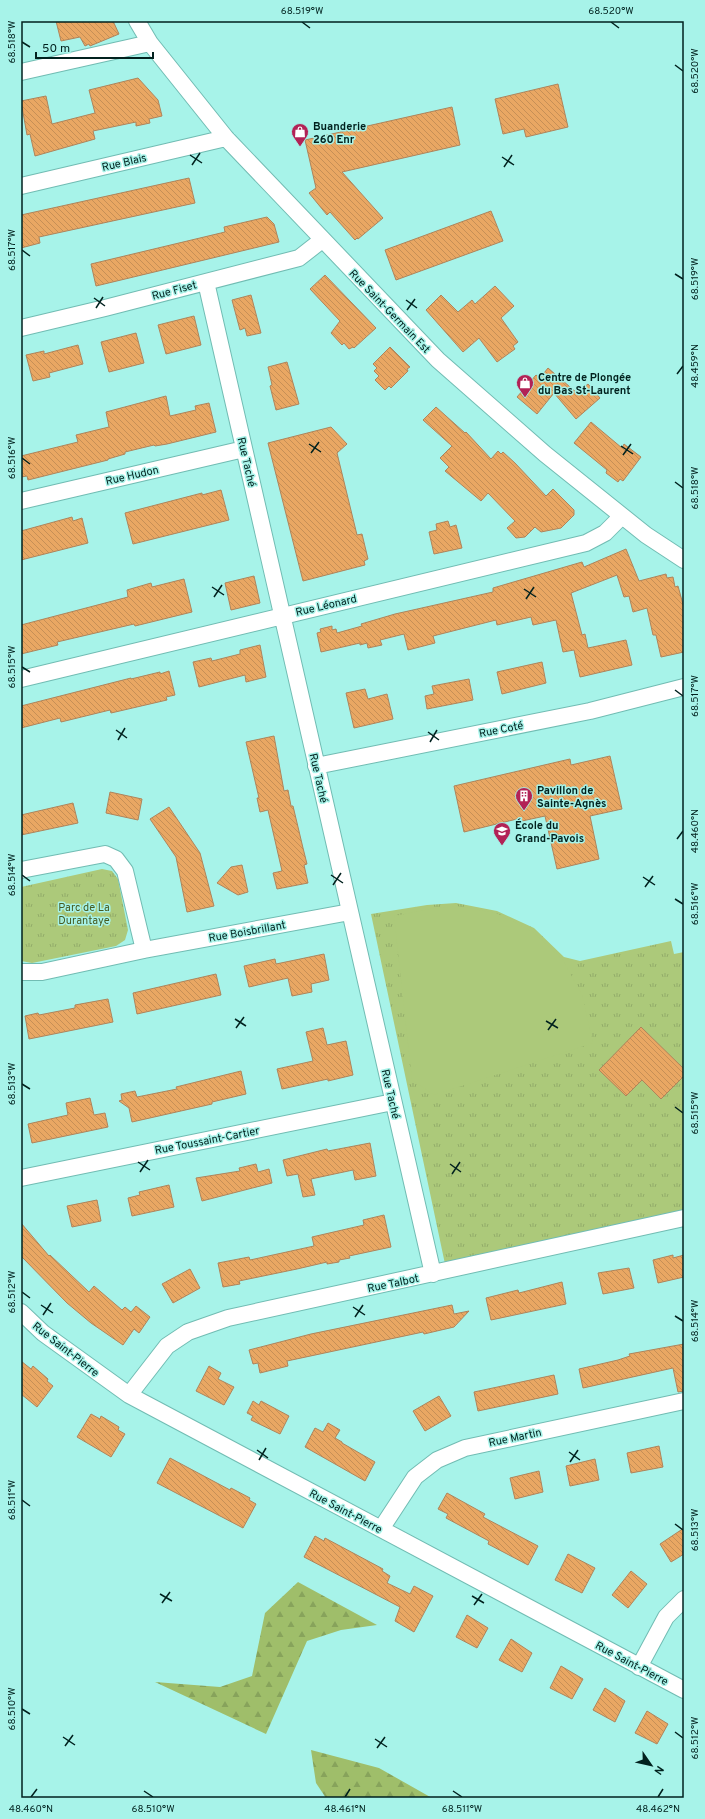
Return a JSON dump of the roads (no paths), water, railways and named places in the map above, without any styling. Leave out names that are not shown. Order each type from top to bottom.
[{"type":"street","name":"Rue Saint-Germain Est","points":[[137,21],[150,43],[226,138],[438,360],[545,454],[646,535],[684,560]]},
{"type":"street","points":[[21,72],[150,43]]},
{"type":"street","name":"Rue Blais","points":[[21,186],[226,138]]},
{"type":"street","name":"Rue Fiset","points":[[21,328],[299,258],[322,240]]},
{"type":"street","name":"Rue Taché","points":[[206,282],[433,1274]]},
{"type":"street","name":"Rue Hudon","points":[[21,501],[244,449]]},
{"type":"street","name":"Rue Léonard","points":[[21,679],[586,543],[605,533],[622,516]]},
{"type":"street","name":"Rue Coté","points":[[316,766],[590,711],[684,687]]},
{"type":"street","points":[[21,870],[105,854],[116,859],[125,871],[144,950]]},
{"type":"street","name":"Rue Boisbrillant","points":[[21,972],[42,972],[144,950],[350,912]]},
{"type":"street","name":"Rue Toussaint-Cartier","points":[[21,1178],[394,1102]]},
{"type":"street","name":"Rue Talbot","points":[[129,1395],[167,1346],[188,1332],[228,1318],[684,1218]]},
{"type":"street","name":"Rue Saint-Pierre","points":[[21,1312],[43,1333],[129,1395],[684,1690]]},
{"type":"street","name":"Rue Martin","points":[[381,1530],[415,1477],[437,1460],[465,1448],[684,1401]]},
{"type":"street","points":[[639,1667],[666,1617],[684,1599]]},
{"type":"place","name":"Buanderie 260 Enr","points":[[300,147]]},
{"type":"place","name":"Centre de Plongée du Bas St-Laurent","points":[[525,398]]},
{"type":"place","name":"Pavillon de Sainte-Agnès","points":[[524,811]]},
{"type":"place","name":"École du Grand-Pavois","points":[[502,846]]},
{"type":"park label","name":"Parc de La Durantaye","points":[[84,913]]}]
